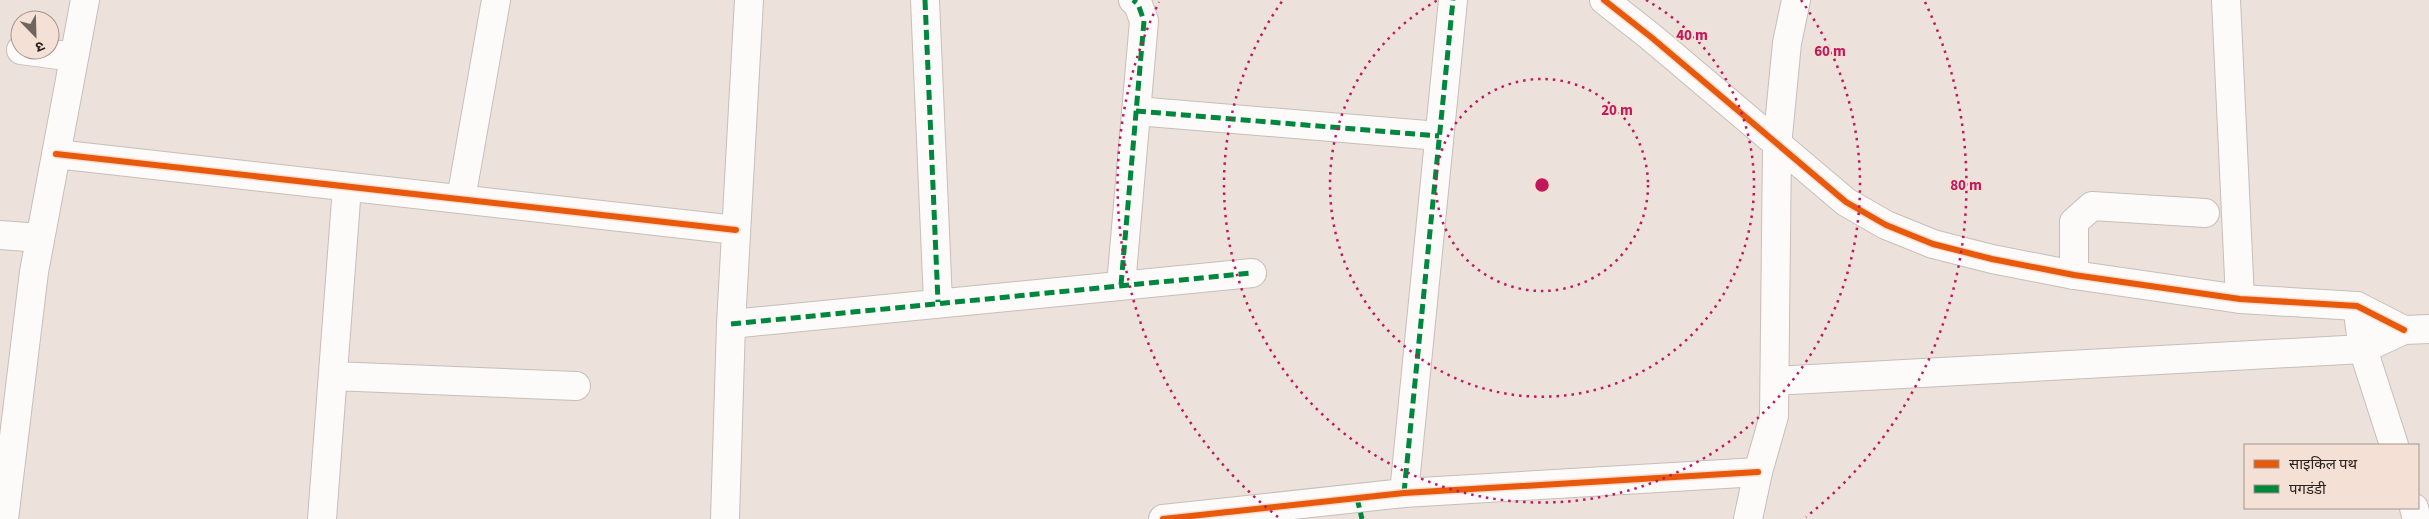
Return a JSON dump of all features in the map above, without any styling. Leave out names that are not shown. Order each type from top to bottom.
[{"type":"street","points":[[4,519],[5,473],[40,238],[85,0]]},
{"type":"street","points":[[461,199],[496,0]]},
{"type":"street","points":[[725,519],[731,324],[749,0]]},
{"type":"street","points":[[925,0],[938,302]]},
{"type":"street","points":[[1121,285],[1144,21],[1138,4],[1133,0]]},
{"type":"street","points":[[1404,493],[1453,0]]},
{"type":"street","points":[[1604,0],[1651,37],[1777,146],[1846,202],[1886,225],[1933,244],[1992,259],[2074,275],[2240,298],[2358,306],[2417,330]]},
{"type":"street","points":[[1748,519],[1758,472],[1774,416],[1777,146],[1787,43],[1796,0]]},
{"type":"street","points":[[2226,0],[2240,298]]},
{"type":"street","points":[[60,55],[74,57]]},
{"type":"street","points":[[1136,112],[1439,136]]},
{"type":"street","points":[[56,154],[736,230]]},
{"type":"street","points":[[322,519],[347,187]]},
{"type":"street","points":[[2074,275],[2074,222],[2092,206],[2205,212]]},
{"type":"street","points":[[0,235],[40,238]]},
{"type":"street","points":[[731,324],[938,302],[1252,273]]},
{"type":"street","points":[[2358,306],[2363,349],[2394,444]]},
{"type":"street","points":[[1775,381],[2363,349],[2417,330]]},
{"type":"street","points":[[333,376],[576,386]]},
{"type":"street","points":[[1164,519],[1360,509],[1404,493],[1758,472]]},
{"type":"marked path","points":[[925,0],[938,302]]},
{"type":"marked path","points":[[1121,285],[1144,21],[1138,4],[1133,0]]},
{"type":"marked path","points":[[1404,493],[1453,0]]},
{"type":"marked path","points":[[1136,111],[1439,136]]},
{"type":"marked path","points":[[731,324],[1252,273]]},
{"type":"marked path","points":[[1357,498],[1362,519]]},
{"type":"cycle path","points":[[1604,0],[1651,37],[1846,202],[1886,225],[1933,244],[1992,259],[2074,275],[2240,299],[2357,306],[2404,330]]},
{"type":"cycle path","points":[[56,154],[736,230]]},
{"type":"cycle path","points":[[1163,519],[1404,493],[1758,472]]}]
